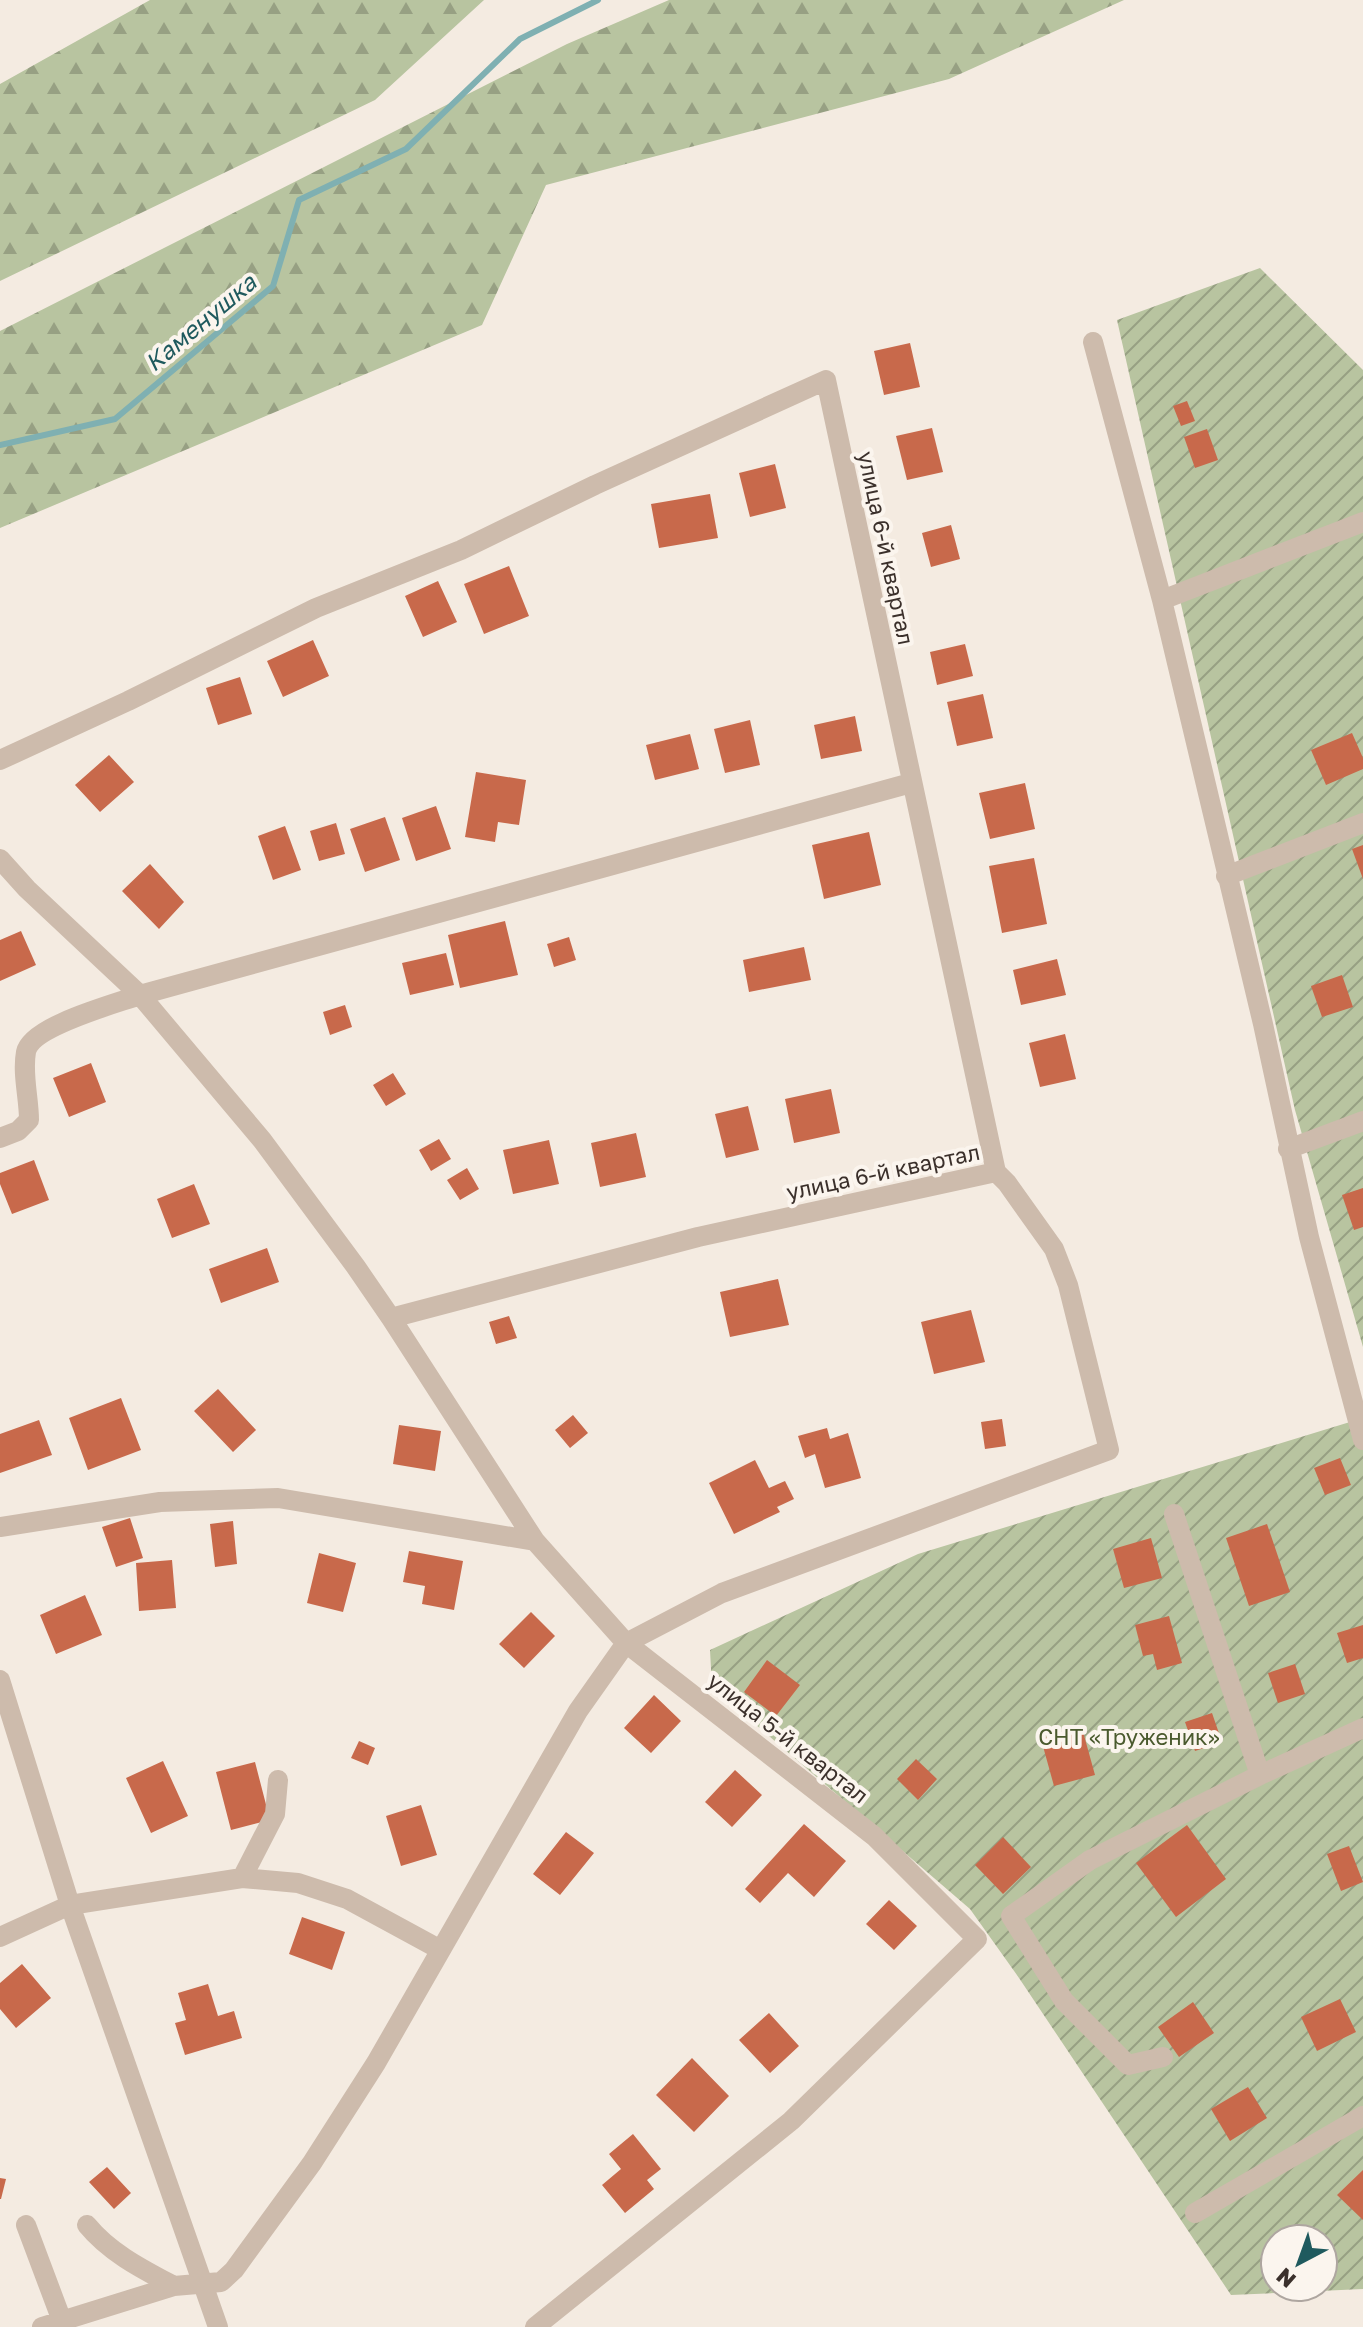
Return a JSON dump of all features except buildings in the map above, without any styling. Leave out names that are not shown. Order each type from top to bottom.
[{"type":"street","points":[[1093,342],[1162,600],[1263,1024],[1288,1149],[1361,1430]]},
{"type":"street","name":"улица 6-й квартал","points":[[0,760],[316,608],[461,550],[826,380],[996,1172],[698,1237],[391,1318]]},
{"type":"street","points":[[1162,600],[1363,522]]},
{"type":"street","points":[[0,1138],[18,1131],[29,1120],[26,1048],[39,1035],[57,1025],[140,995],[911,783]]},
{"type":"street","points":[[1226,876],[1363,823]]},
{"type":"street","points":[[0,859],[27,889],[140,995],[262,1140],[391,1318],[535,1541]]},
{"type":"street","points":[[1288,1149],[1363,1121]]},
{"type":"street","points":[[26,2225],[52,2324],[174,2286],[221,2282],[234,2270],[312,2163],[376,2063],[578,1711],[626,1643],[722,1593],[1109,1450],[1068,1285],[1054,1249],[996,1172]]},
{"type":"street","points":[[0,1527],[160,1502],[278,1498],[535,1541]]},
{"type":"street","points":[[1174,1514],[1260,1775]]},
{"type":"street","name":"улица 5-й квартал","points":[[535,1541],[626,1643],[874,1836],[977,1939],[791,2121],[535,2327]]},
{"type":"street","points":[[0,1680],[70,1905],[218,2327]]},
{"type":"street","points":[[1163,2057],[1128,2065],[1064,2001],[1011,1916],[1090,1860],[1260,1775],[1363,1728]]},
{"type":"street","points":[[242,1878],[275,1814],[278,1780]]},
{"type":"street","points":[[0,1937],[70,1905],[242,1878],[298,1883],[347,1899],[439,1949]]},
{"type":"street","points":[[1195,2213],[1363,2116]]},
{"type":"street","points":[[87,2225],[99,2239],[132,2264],[174,2286]]},
{"type":"green space","points":[[150,0],[484,0],[375,100],[0,281],[0,84]]},
{"type":"green space","points":[[669,0],[1124,0],[949,79],[546,185],[482,325],[0,528],[0,331],[567,44]]},
{"type":"green space","points":[[1260,268],[1363,370],[1363,1347],[1295,1110],[1117,320]]},
{"type":"green space","name":"СНТ «Труженик»","points":[[1363,1418],[1363,2289],[1339,2290],[1339,2223],[1259,2223],[1259,2294],[1231,2295],[970,1909],[712,1687],[710,1650],[918,1554]]},
{"type":"waterway","name":"Каменушка","points":[[0,445],[115,419],[273,286],[299,200],[406,149],[520,39],[598,0]]}]
